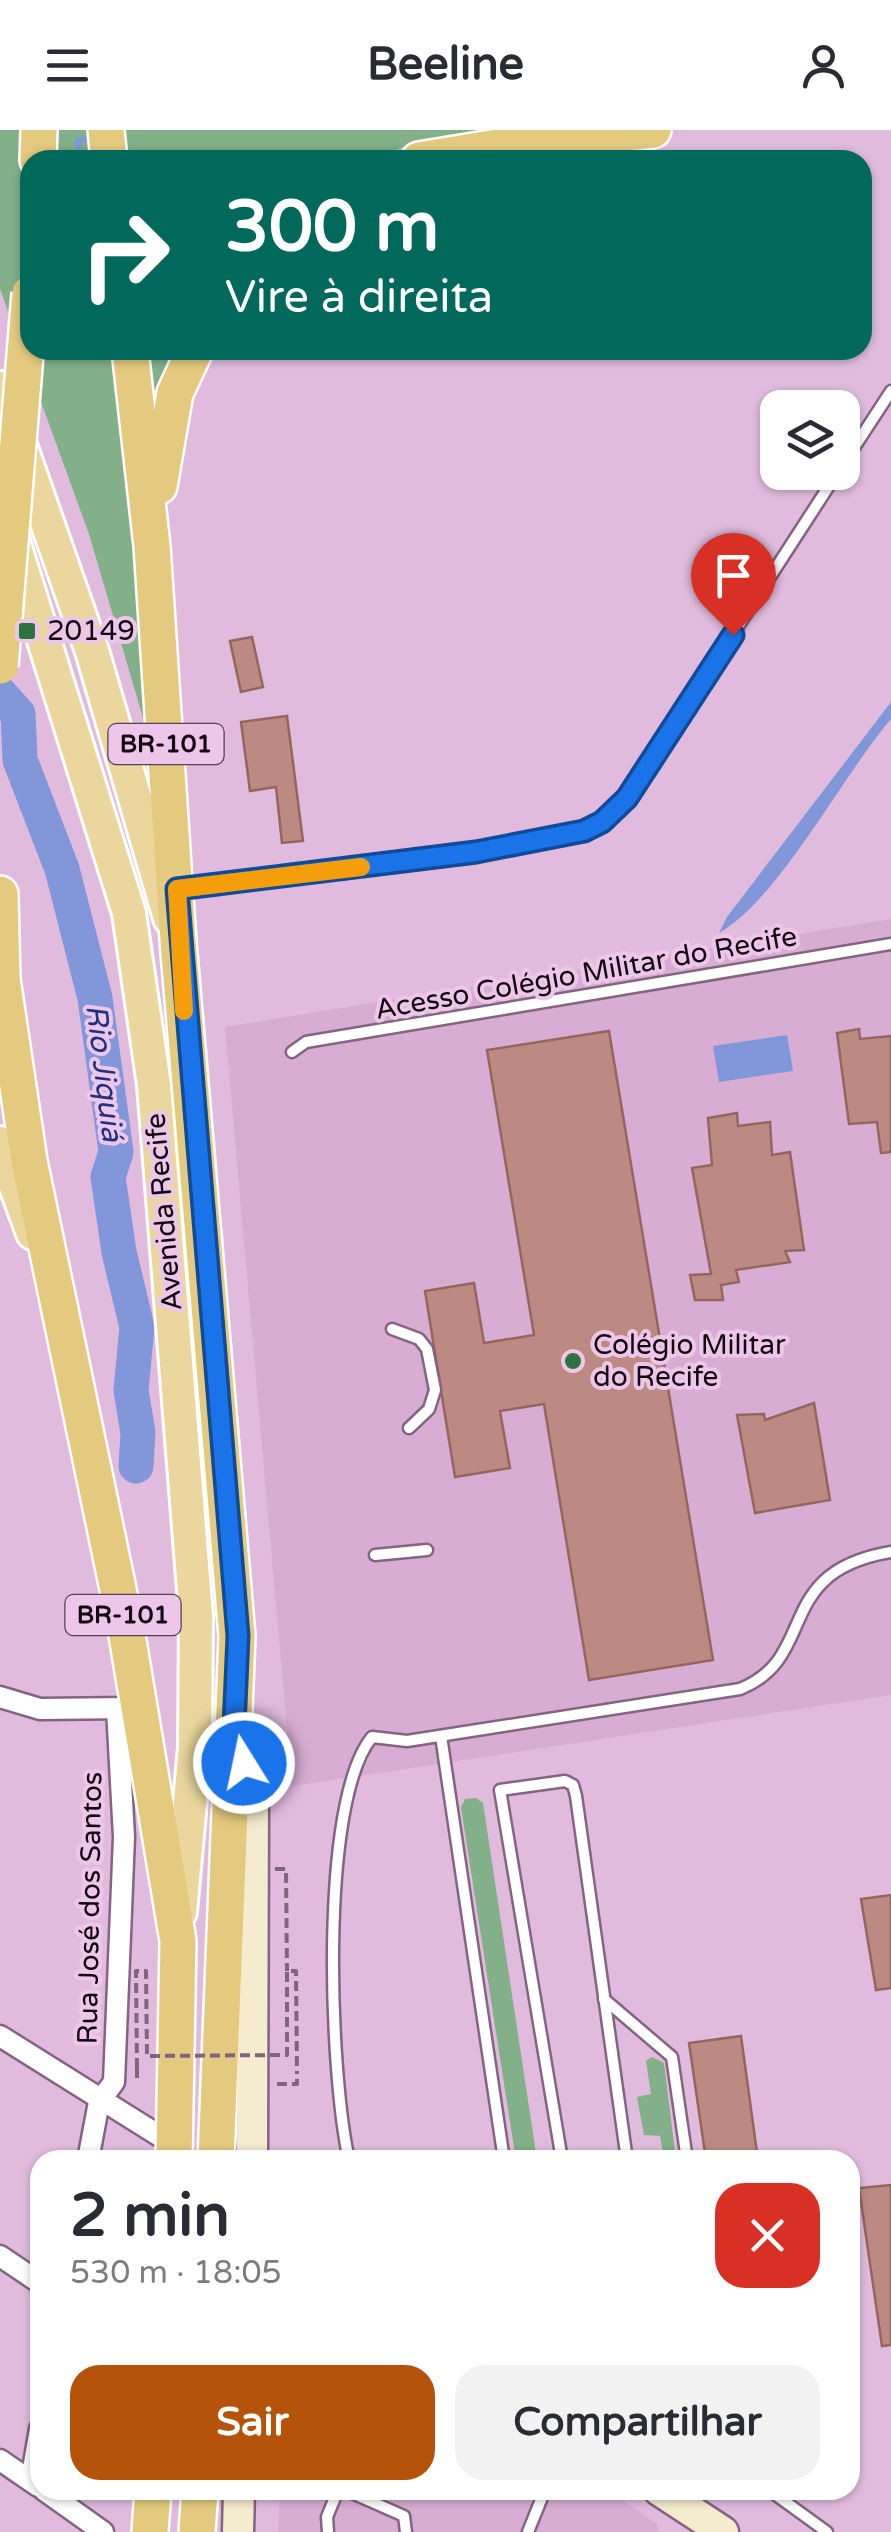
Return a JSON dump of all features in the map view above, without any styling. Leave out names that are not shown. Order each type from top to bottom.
[{"type":"highway","points":[[485,150],[653,130]]},
{"type":"highway","points":[[0,666],[25,360]]},
{"type":"highway","name":"BR-101","points":[[131,360],[152,546],[178,941],[238,1636],[216,2150]]},
{"type":"highway","points":[[152,546],[175,393],[190,360]]},
{"type":"highway","name":"BR-101","points":[[0,894],[2,979],[54,1291],[129,1708],[178,1941],[174,2150]]},
{"type":"highway","points":[[150,2532],[152,2500]]},
{"type":"highway","points":[[197,2532],[199,2500]]},
{"type":"main road","points":[[0,388],[92,651],[178,941]]},
{"type":"main road","name":"Avenida Recife","points":[[0,502],[128,914],[154,1085],[196,1616],[196,1748],[178,1941]]},
{"type":"main road","points":[[0,1143],[54,1291]]},
{"type":"main road","points":[[234,1728],[253,1798],[252,2150]]},
{"type":"main road","points":[[238,2532],[240,2500]]},
{"type":"main road","points":[[675,2500],[723,2532]]},
{"type":"street","points":[[0,1698],[40,1708],[129,1708]]},
{"type":"street","name":"Rua José dos Santos","points":[[90,2150],[99,2102],[114,2082],[129,1708]]},
{"type":"street","name":"Rua José dos Santos","points":[[0,2036],[170,2150]]},
{"type":"street","points":[[0,2256],[30,2276]]},
{"type":"street","points":[[0,2460],[30,2481]]},
{"type":"street","points":[[58,2500],[103,2532]]},
{"type":"lane","points":[[860,438],[891,391]]},
{"type":"lane","points":[[177,889],[476,852],[584,831],[602,822],[627,798],[826,490]]},
{"type":"lane","name":"Acesso Colégio Militar do Recife","points":[[292,1052],[306,1042],[891,944]]},
{"type":"lane","points":[[392,1330],[419,1339],[427,1349],[435,1390],[433,1404],[409,1428]]},
{"type":"lane","points":[[375,1554],[428,1550]]},
{"type":"lane","points":[[347,2150],[333,1976],[344,1805],[356,1760],[372,1737],[382,1735],[407,1742],[752,1685],[763,1680],[786,1651],[798,1614],[822,1580],[844,1566],[891,1552]]},
{"type":"lane","points":[[441,1736],[503,2150]]},
{"type":"lane","points":[[560,2150],[500,1790],[565,1781],[574,1785],[626,2150]]},
{"type":"lane","points":[[604,1999],[672,2056],[686,2150]]},
{"type":"lane","points":[[328,2532],[328,2517],[337,2500]]},
{"type":"lane","points":[[366,2500],[404,2516],[406,2532]]},
{"type":"lane","points":[[528,2532],[541,2500]]},
{"type":"lane","points":[[782,2500],[826,2532]]},
{"type":"path","points":[[137,2082],[136,1971],[146,1971],[146,2056],[287,2055],[286,1869]]},
{"type":"path","points":[[287,1971],[296,1972],[297,2084]]},
{"type":"path","points":[[114,2082],[178,2082]]},
{"type":"shaded area","name":"Colégio Militar do Recife","points":[[891,919],[891,1695],[292,1786],[225,1027]]},
{"type":"shaded area","points":[[280,2500],[622,2500],[657,2524],[659,2532],[278,2532]]},
{"type":"green space","points":[[0,130],[540,130],[396,150],[20,150],[20,344],[0,289]]},
{"type":"green space","points":[[26,360],[176,360],[154,436],[196,898],[89,534]]},
{"type":"green space","points":[[476,1798],[483,1803],[535,2150],[514,2150],[461,1807],[465,1799]]},
{"type":"green space","points":[[652,2057],[664,2063],[675,2150],[662,2150],[660,2136],[644,2135],[637,2097],[651,2094],[646,2061]]},
{"type":"water","points":[[891,702],[891,719],[787,865],[742,916],[719,933],[727,917]]},
{"type":"water","points":[[787,1035],[793,1071],[719,1082],[713,1046]]},
{"type":"building","points":[[252,637],[263,687],[241,692],[230,641]]},
{"type":"building","points":[[287,716],[303,841],[282,843],[276,787],[250,791],[241,722]]},
{"type":"building","points":[[859,1029],[860,1039],[891,1036],[891,1152],[881,1153],[877,1122],[849,1124],[837,1033]]},
{"type":"building","name":"Colégio Militar do Recife","points":[[609,1031],[713,1660],[589,1680],[544,1404],[500,1411],[510,1468],[455,1477],[425,1291],[474,1283],[484,1343],[534,1335],[487,1050]]},
{"type":"building","points":[[737,1113],[738,1126],[770,1122],[772,1155],[790,1152],[804,1250],[785,1251],[790,1262],[736,1270],[739,1282],[721,1285],[723,1300],[695,1300],[690,1275],[711,1274],[692,1168],[712,1165],[708,1118]]},
{"type":"building","points":[[814,1403],[830,1500],[755,1513],[737,1415],[764,1414],[765,1420]]},
{"type":"building","points":[[891,1895],[891,1988],[876,1990],[861,1899]]},
{"type":"building","points":[[741,2036],[757,2150],[705,2150],[689,2043]]},
{"type":"building","points":[[891,2185],[891,2345],[882,2346],[860,2188]]},
{"type":"waterway","points":[[78,150],[78,141],[85,139]]},
{"type":"waterway","name":"Rio Jiquiá","points":[[0,694],[18,714],[20,760],[62,869],[95,998],[116,1152],[108,1177],[119,1252],[137,1327],[131,1390],[138,1433],[136,1466]]},
{"type":"slow traffic","points":[[184,1011],[177,889],[361,867]]},
{"type":"place","name":"20149","points":[[27,631]]},
{"type":"place","name":"Colégio Militar do Recife","points":[[573,1361]]},
{"type":"route","points":[[244,1763],[234,1728],[238,1636],[178,941],[177,889],[476,852],[584,831],[602,822],[627,798],[733,635]]}]
